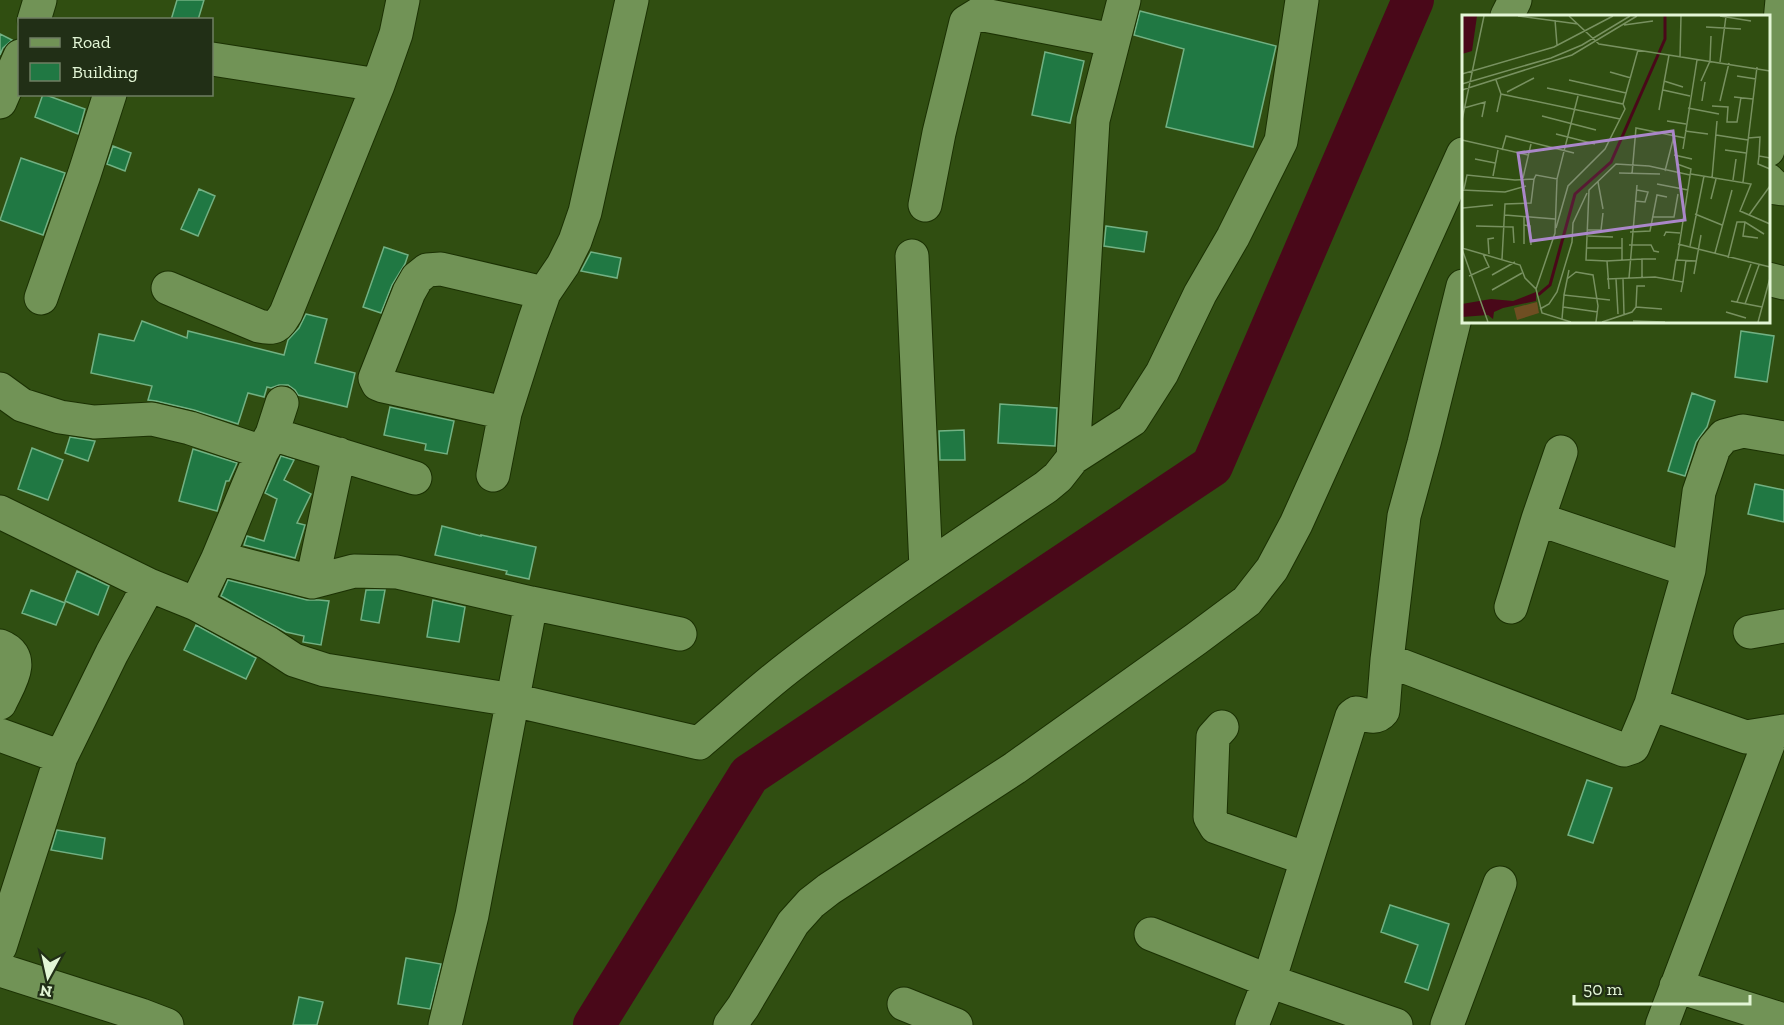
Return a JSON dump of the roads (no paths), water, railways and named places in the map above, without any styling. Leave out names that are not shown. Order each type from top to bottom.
[{"type":"street","points":[[35,18],[40,0]]},
{"type":"street","points":[[168,288],[259,326],[275,327],[279,323],[286,313],[378,86],[396,34],[403,0]]},
{"type":"street","points":[[493,476],[506,413],[544,293],[563,265],[575,241],[585,212],[632,0]]},
{"type":"street","points":[[1073,458],[1093,120],[1124,0]]},
{"type":"street","points":[[0,512],[149,585],[196,604],[268,643],[294,660],[326,670],[513,700],[699,743],[788,668],[896,588],[1046,486],[1058,477],[1073,458],[1132,420],[1162,373],[1200,294],[1233,237],[1281,141],[1302,0]]},
{"type":"street","points":[[1508,15],[1515,0]]},
{"type":"street","points":[[1769,130],[1782,0]]},
{"type":"street","points":[[925,206],[939,133],[966,22],[979,14],[1113,40]]},
{"type":"street","points":[[213,59],[378,86]]},
{"type":"street","points":[[0,102],[18,61]]},
{"type":"street","points":[[41,298],[109,96]]},
{"type":"street","points":[[730,1025],[793,923],[811,903],[1015,768],[1247,601],[1272,569],[1296,524],[1462,156]]},
{"type":"street","points":[[1769,182],[1776,188],[1784,189]]},
{"type":"street","points":[[912,256],[926,568]]},
{"type":"street","points":[[506,413],[383,386],[378,384],[375,378],[409,292],[417,278],[428,270],[441,269],[544,293]]},
{"type":"street","points":[[1769,279],[1784,283]]},
{"type":"street","points":[[1252,1025],[1269,981],[1352,716],[1356,713],[1375,717],[1383,711],[1404,516],[1462,290]]},
{"type":"street","points":[[0,389],[22,405],[60,417],[93,422],[152,419],[267,443],[339,454],[415,478]]},
{"type":"street","points":[[196,604],[218,558],[282,403]]},
{"type":"street","points":[[1387,660],[1624,750],[1633,747],[1652,704],[1689,570],[1699,492],[1714,448],[1724,436],[1743,431],[1784,438]]},
{"type":"street","points":[[1511,607],[1561,452]]},
{"type":"street","points":[[312,582],[339,454]]},
{"type":"street","points":[[1538,519],[1689,570]]},
{"type":"street","points":[[218,558],[312,582],[354,571],[397,572],[680,634]]},
{"type":"street","points":[[0,947],[61,757],[112,653],[149,585]]},
{"type":"street","points":[[445,1025],[472,915],[531,603]]},
{"type":"street","points":[[1750,632],[1784,626]]},
{"type":"street","points":[[0,646],[14,657],[16,666],[0,704]]},
{"type":"street","points":[[1652,704],[1746,737],[1778,732]]},
{"type":"street","points":[[1222,727],[1213,737],[1210,818],[1216,827],[1307,859]]},
{"type":"street","points":[[1662,1025],[1778,732]]},
{"type":"street","points":[[0,735],[61,757]]},
{"type":"street","points":[[1447,1025],[1500,883]]},
{"type":"street","points":[[1151,934],[1269,981],[1396,1025]]},
{"type":"street","points":[[0,970],[166,1025]]},
{"type":"street","points":[[1676,986],[1784,1020]]},
{"type":"street","points":[[904,1004],[956,1025]]},
{"type":"waterway","points":[[594,1025],[749,775],[1212,466],[1413,0]]}]
